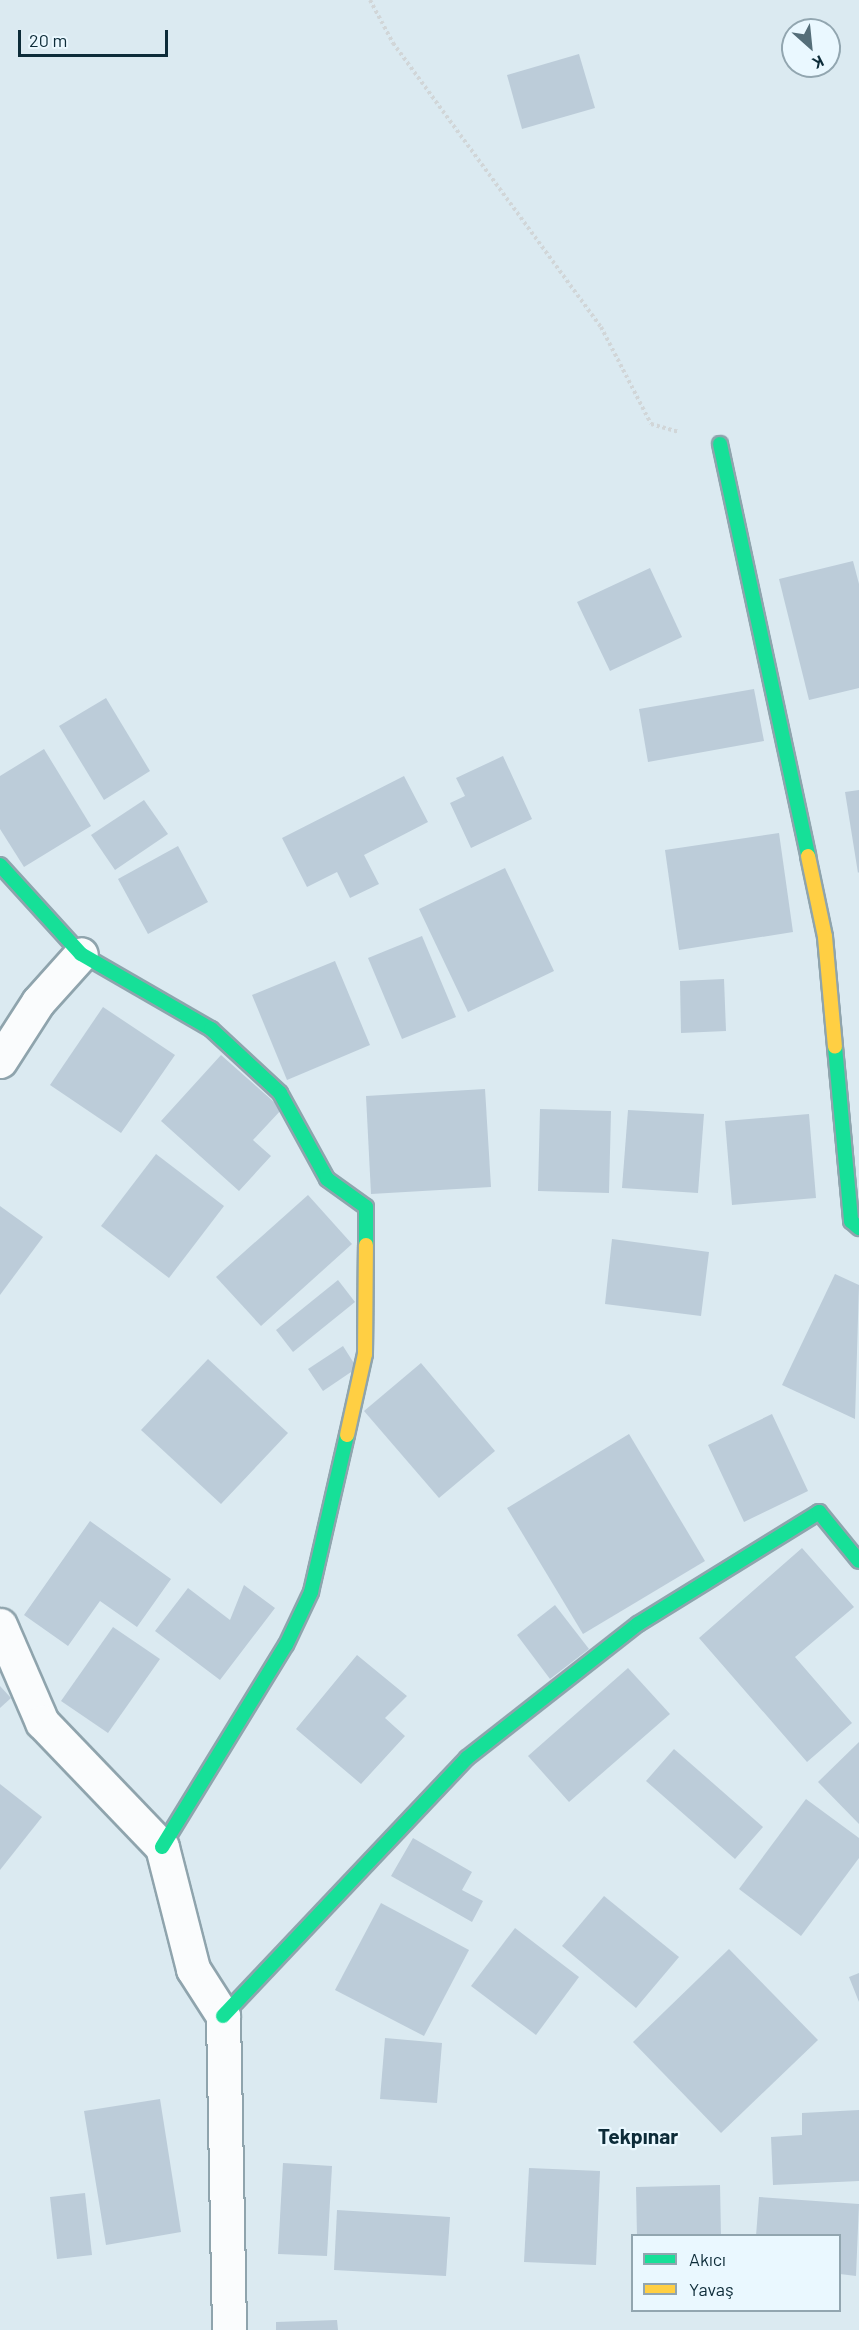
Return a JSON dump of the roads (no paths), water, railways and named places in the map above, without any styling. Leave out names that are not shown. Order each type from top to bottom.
[{"type":"street","points":[[720,444],[825,937],[851,1221],[859,1228]]},
{"type":"street","points":[[0,865],[81,954],[211,1029],[280,1093],[327,1179],[366,1208],[365,1354],[311,1592],[286,1645],[162,1847]]},
{"type":"street","points":[[0,1061],[38,1002],[81,954]]},
{"type":"street","points":[[223,2016],[467,1758],[638,1624],[819,1512],[859,1561]]},
{"type":"street","points":[[0,1625],[42,1722],[162,1847],[193,1969],[223,2016],[229,2330]]},
{"type":"district","name":"Tekpınar","points":[[638,2136]]}]
